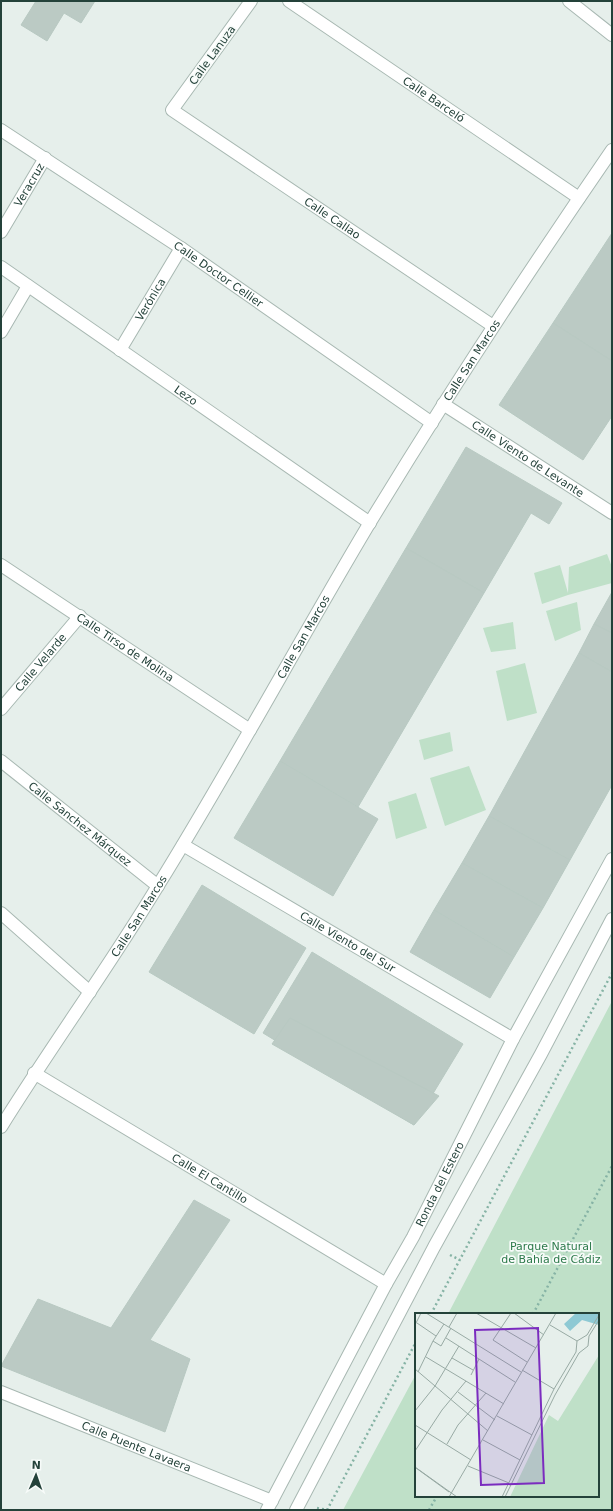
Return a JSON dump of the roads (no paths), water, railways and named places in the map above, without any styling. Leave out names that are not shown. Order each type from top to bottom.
[{"type":"street","name":"Calle Lanuza","points":[[172,110],[251,1]]},
{"type":"street","name":"Calle Barceló","points":[[289,1],[579,198]]},
{"type":"street","points":[[569,1],[612,35]]},
{"type":"street","name":"Calle Callao","points":[[172,110],[493,326]]},
{"type":"street","name":"Calle Doctor Cellier","points":[[1,130],[46,158],[181,248],[432,423]]},
{"type":"street","name":"Calle San Marcos","points":[[1,1127],[34,1073],[90,992],[158,886],[370,524],[443,404],[493,326],[612,150]]},
{"type":"street","name":"Veracruz","points":[[1,232],[46,158]]},
{"type":"street","name":"Verónica","points":[[120,350],[181,248]]},
{"type":"street","name":"Lezo","points":[[1,267],[370,524]]},
{"type":"street","points":[[1,332],[28,286]]},
{"type":"street","name":"Calle Viento de Levante","points":[[443,404],[612,513]]},
{"type":"street","name":"Calle Tirso de Molina","points":[[1,565],[250,730]]},
{"type":"street","name":"Calle Velarde","points":[[1,709],[80,616]]},
{"type":"street","name":"Calle Sanchez Márquez","points":[[1,761],[158,886]]},
{"type":"street","name":"Calle Viento del Sur","points":[[183,845],[513,1039]]},
{"type":"street","name":"Ronda del Estero","points":[[270,1506],[386,1284],[413,1237],[513,1039],[612,859]]},
{"type":"street","points":[[1,913],[90,992]]},
{"type":"street","points":[[296,1510],[434,1247],[541,1054],[612,919]]},
{"type":"street","name":"Calle El Cantillo","points":[[34,1073],[386,1284]]},
{"type":"street","name":"Calle Puente Lavaera","points":[[1,1392],[270,1506]]},
{"type":"park label","name":"Parque Natural de Bahía de Cádiz","points":[[551,1252]]}]
